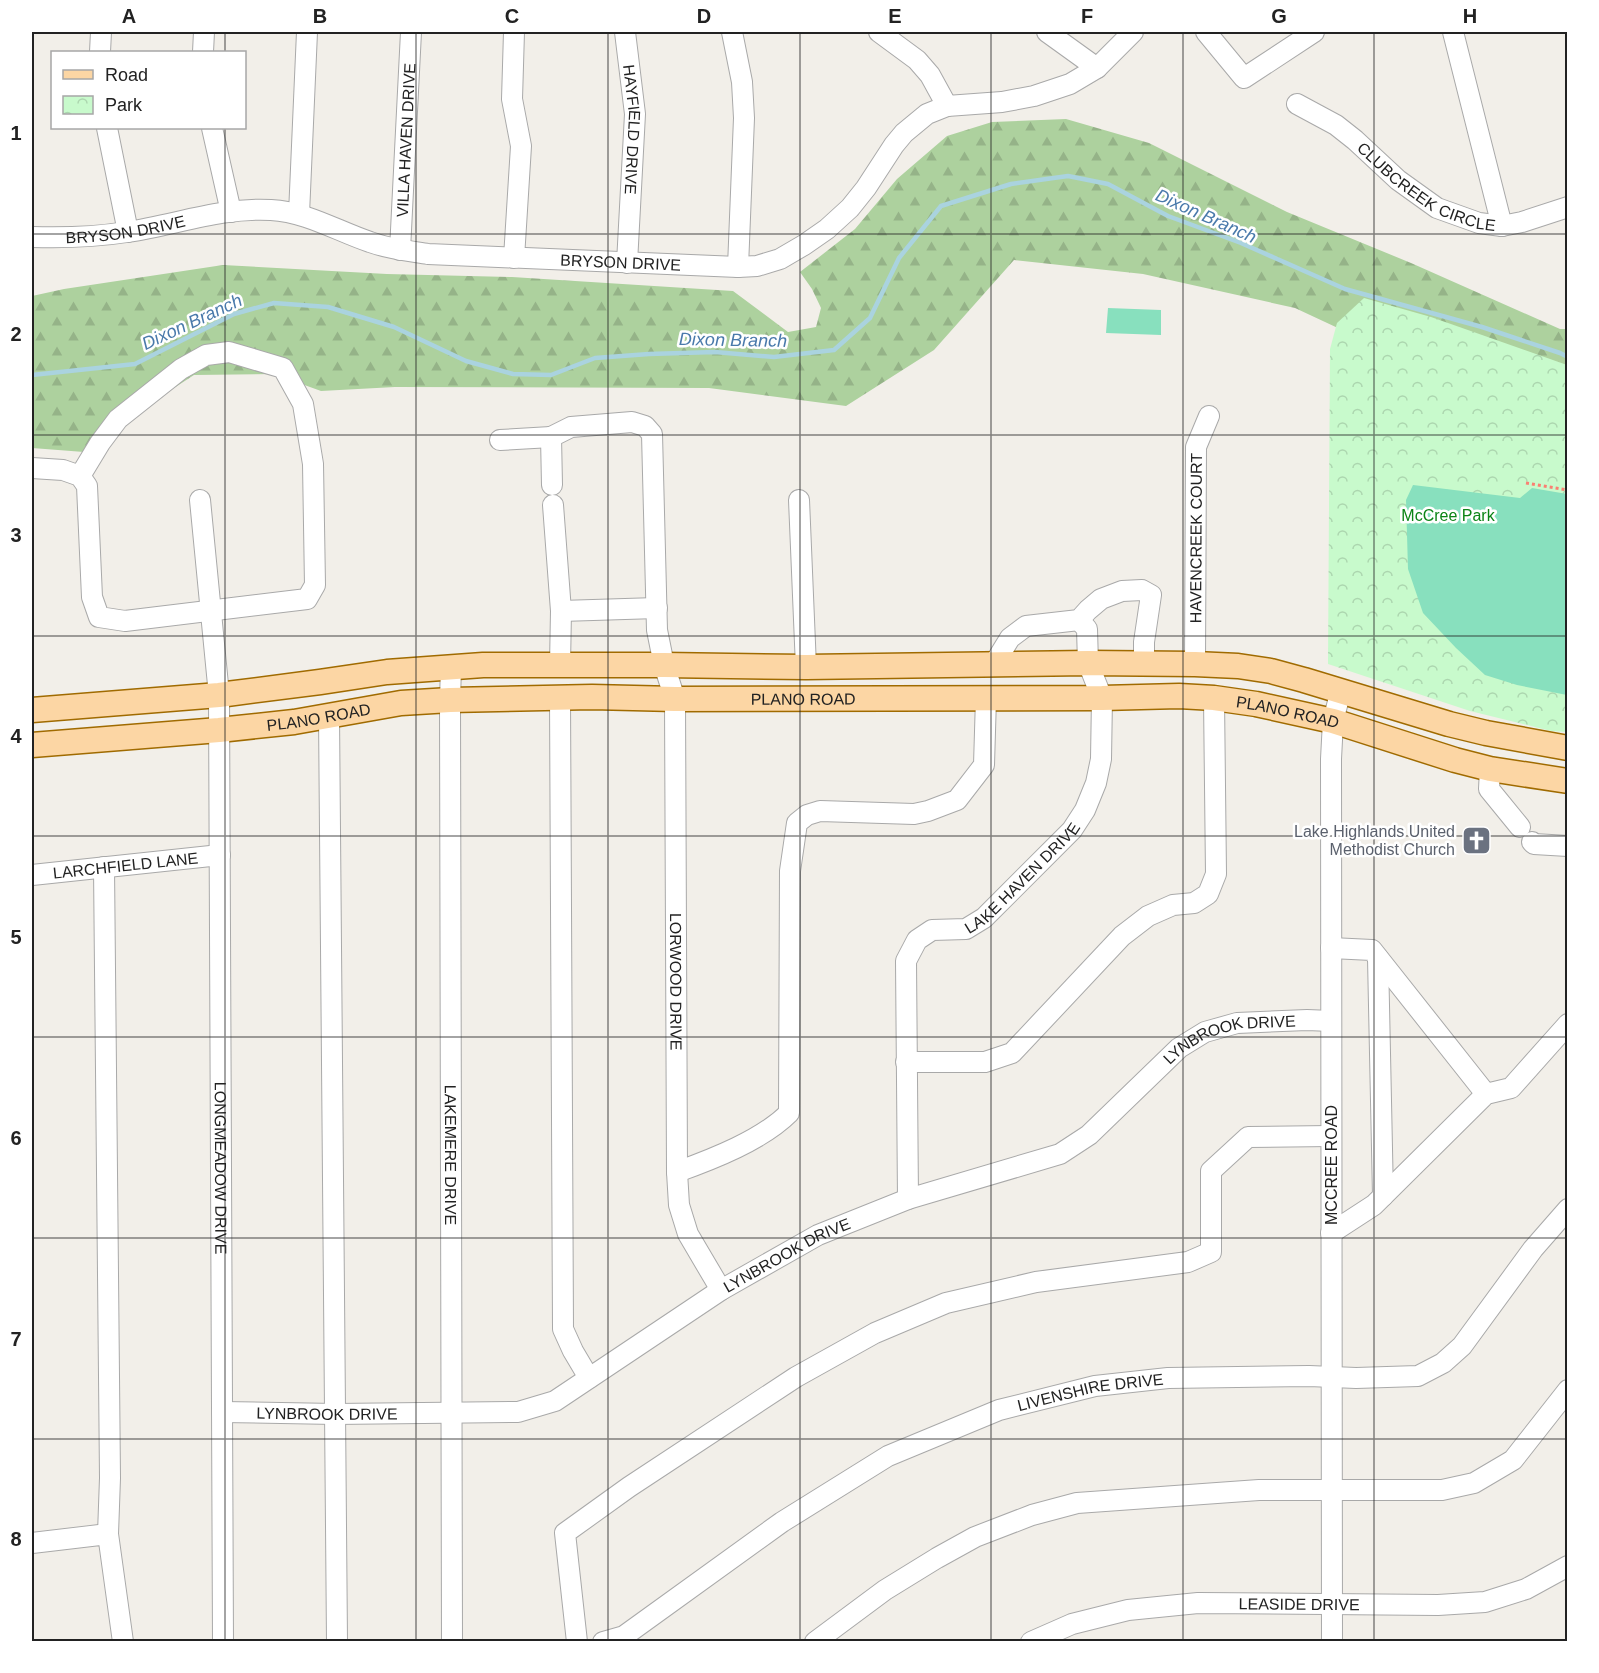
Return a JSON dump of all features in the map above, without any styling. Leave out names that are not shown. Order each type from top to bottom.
[{"type":"main road","name":"PLANO ROAD","points":[[32,710],[219,695],[387,672],[451,667],[1195,664],[1238,666],[1270,671],[1341,690],[1449,724],[1504,737],[1568,748]]},
{"type":"main road","name":"PLANO ROAD","points":[[32,745],[294,722],[401,703],[450,700],[560,697],[675,699],[1179,696],[1256,704],[1333,722],[1490,769],[1568,781]]},
{"type":"street","points":[[100,51],[101,32]]},
{"type":"street","points":[[203,51],[204,32]]},
{"type":"street","points":[[299,214],[307,32]]},
{"type":"street","name":"VILLA HAVEN DRIVE","points":[[400,250],[411,32]]},
{"type":"street","points":[[514,32],[512,99],[521,146],[514,258]]},
{"type":"street","name":"HAYFIELD DRIVE","points":[[625,32],[634,114],[627,263]]},
{"type":"street","points":[[732,32],[742,82],[744,118],[738,267]]},
{"type":"street","points":[[879,32],[916,60],[930,75],[947,106]]},
{"type":"street","points":[[1047,32],[1097,68]]},
{"type":"street","name":"BRYSON DRIVE","points":[[32,237],[80,238],[128,232],[231,212],[271,210],[299,214],[371,242],[400,250],[429,254],[757,266],[780,259],[827,229],[850,208],[866,189],[894,145],[927,114],[947,106],[1002,102],[1034,96],[1070,84],[1097,68],[1133,32]]},
{"type":"street","points":[[1206,32],[1244,78],[1314,32]]},
{"type":"street","points":[[1454,32],[1502,226]]},
{"type":"street","name":"CLUBCREEK CIRCLE","points":[[1298,104],[1336,125],[1398,180],[1437,208],[1479,224],[1502,226],[1568,207]]},
{"type":"street","points":[[107,129],[128,232]]},
{"type":"street","points":[[212,129],[231,212]]},
{"type":"street","points":[[32,468],[63,470],[80,476],[87,486],[92,597],[99,617],[124,621],[307,599],[315,585],[313,464],[303,404],[283,368],[229,352],[206,355],[181,369],[118,419],[80,476]]},
{"type":"street","name":"HAVENCREEK COURT","points":[[1195,664],[1196,447],[1209,416]]},
{"type":"street","name":"LORWOOD DRIVE","points":[[551,437],[571,427],[632,422],[645,426],[652,434],[657,630],[664,665],[675,699],[679,1205],[688,1234],[721,1290]]},
{"type":"street","points":[[501,440],[551,437],[552,485]]},
{"type":"street","name":"LONGMEADOW DRIVE","points":[[200,500],[219,695],[223,1641]]},
{"type":"street","points":[[799,500],[806,667]]},
{"type":"street","points":[[553,506],[561,610],[560,665]]},
{"type":"street","points":[[994,664],[1010,638],[1026,626],[1079,620],[1101,599],[1122,591],[1142,590],[1150,596],[1144,642],[1144,663]]},
{"type":"street","points":[[561,610],[657,608]]},
{"type":"street","points":[[1079,620],[1087,629],[1088,663]]},
{"type":"street","name":"LAKE HAVEN DRIVE","points":[[908,1199],[906,961],[917,940],[932,930],[966,929],[984,918],[1072,830],[1085,810],[1096,783],[1101,759],[1102,698],[1088,663]]},
{"type":"street","name":"LAKEMERE DRIVE","points":[[451,667],[452,1641]]},
{"type":"street","name":"MCCREE ROAD","points":[[1332,1641],[1331,759],[1333,722],[1341,690]]},
{"type":"street","points":[[560,697],[563,1329],[573,1352],[589,1378]]},
{"type":"street","points":[[677,1172],[766,1133],[789,1113],[790,871],[797,823],[807,815],[820,811],[914,814],[957,800],[984,765],[986,698]]},
{"type":"street","points":[[906,1062],[985,1062],[1012,1053],[1122,936],[1148,916],[1173,905],[1194,903],[1208,894],[1216,874],[1214,698]]},
{"type":"street","points":[[329,715],[337,1641]]},
{"type":"street","points":[[1490,769],[1489,789],[1520,826]]},
{"type":"street","points":[[1532,842],[1568,846]]},
{"type":"street","name":"LARCHFIELD LANE","points":[[32,875],[220,855]]},
{"type":"street","points":[[104,867],[110,1478],[108,1534],[123,1641]]},
{"type":"street","points":[[1331,948],[1372,950],[1486,1094]]},
{"type":"street","points":[[1378,958],[1383,1196]]},
{"type":"street","name":"LYNBROOK DRIVE","points":[[222,1412],[334,1414],[518,1412],[555,1401],[721,1290],[818,1235],[908,1199],[1060,1154],[1089,1135],[1179,1048],[1205,1032],[1237,1023],[1331,1021]]},
{"type":"street","points":[[1332,1233],[1374,1205],[1486,1094],[1511,1088],[1568,1024]]},
{"type":"street","points":[[577,1641],[565,1533],[630,1487],[796,1377],[875,1333],[946,1303],[1036,1282],[1188,1262],[1211,1252],[1211,1171],[1248,1137],[1332,1136]]},
{"type":"street","name":"LIVENSHIRE DRIVE","points":[[603,1641],[624,1635],[782,1521],[888,1456],[999,1410],[1095,1386],[1168,1378],[1418,1376],[1443,1363],[1462,1346],[1533,1250],[1568,1209]]},
{"type":"street","points":[[815,1641],[885,1590],[975,1537],[1032,1515],[1077,1503],[1260,1490],[1442,1490],[1474,1484],[1513,1460],[1568,1390]]},
{"type":"street","points":[[32,1543],[108,1534]]},
{"type":"street","name":"LEASIDE DRIVE","points":[[1031,1641],[1072,1624],[1128,1610],[1198,1603],[1438,1605],[1485,1602],[1526,1589],[1568,1566]]},
{"type":"path","points":[[1526,483],[1568,490]]},
{"type":"green space","points":[[1066,119],[1149,143],[1287,212],[1411,263],[1560,329],[1567,329],[1567,435],[1295,308],[1143,274],[1014,260],[934,350],[846,406],[709,388],[395,387],[321,391],[274,374],[194,375],[134,414],[84,452],[32,448],[32,296],[223,265],[387,274],[512,277],[733,291],[788,332],[816,327],[821,308],[800,272],[855,229],[897,179],[947,136],[992,122]]},
{"type":"green space","name":"McCree Park","points":[[1364,298],[1431,317],[1567,365],[1567,732],[1551,731],[1470,711],[1328,664],[1330,349],[1337,323]]},
{"type":"green space","points":[[1108,308],[1161,310],[1161,335],[1106,333]]},
{"type":"green space","points":[[1413,485],[1520,498],[1532,488],[1567,494],[1567,695],[1517,685],[1485,675],[1423,613],[1408,569],[1406,500]]},
{"type":"waterway","name":"Dixon Branch","points":[[32,375],[135,364],[234,314],[274,303],[328,307],[394,327],[466,361],[513,374],[551,375],[595,358],[715,352],[774,357],[834,350],[870,318],[899,258],[941,206],[1011,184],[1068,176],[1108,184],[1168,216],[1241,243],[1345,289],[1482,327],[1568,357]]},
{"type":"place","name":"Lake Highlands United Methodist Church","points":[[1476,840]]}]
